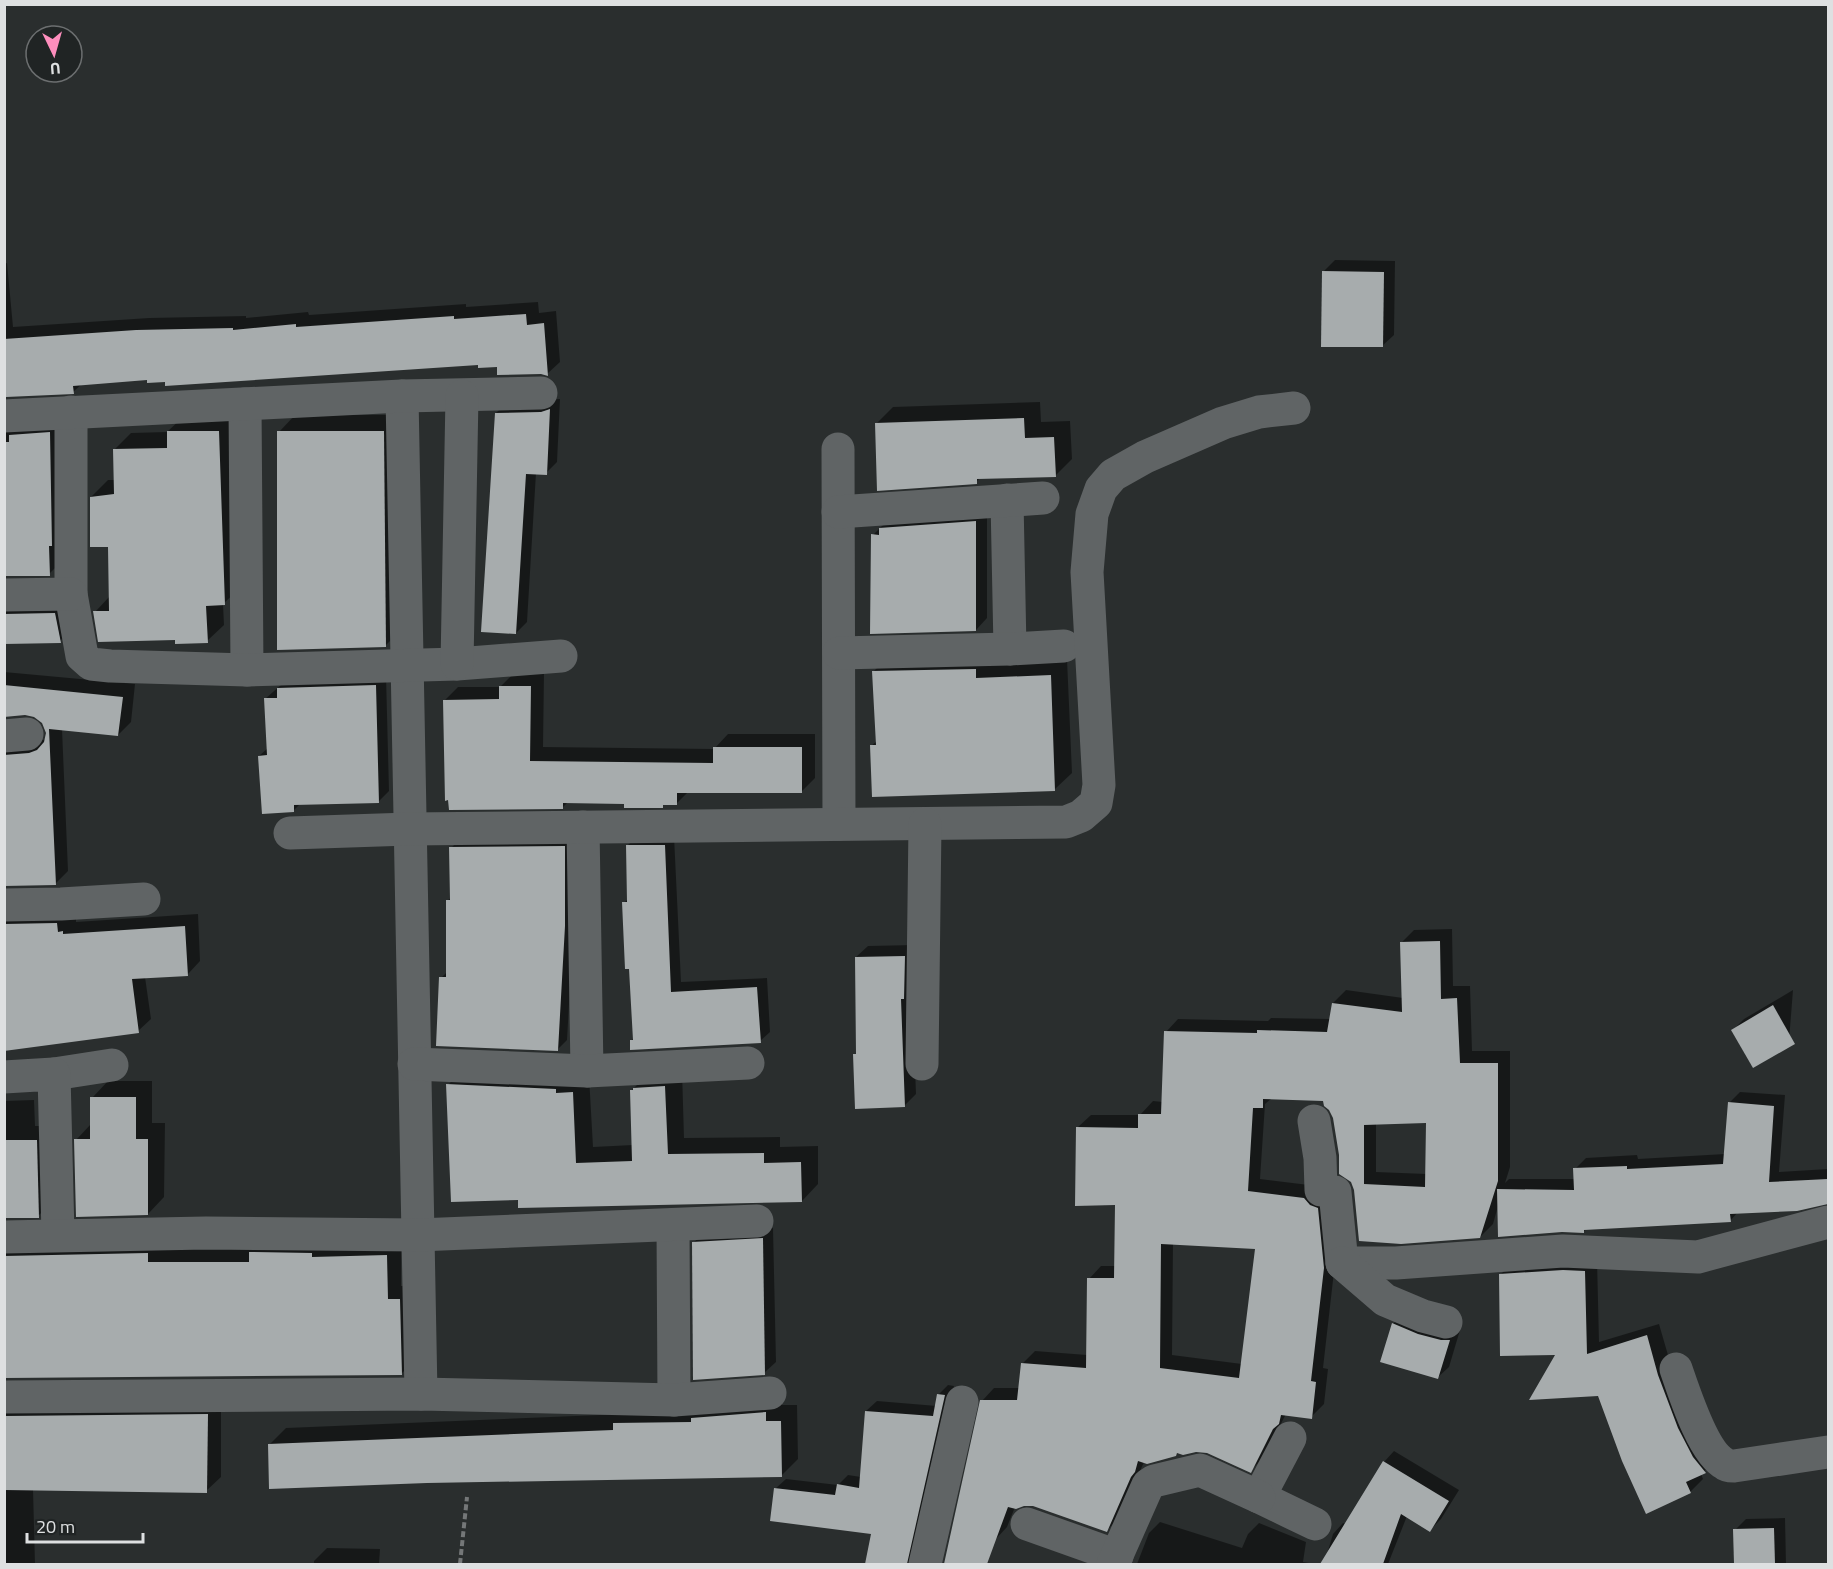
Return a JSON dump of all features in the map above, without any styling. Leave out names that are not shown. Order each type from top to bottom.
[{"type":"street","points":[[4,416],[402,396],[541,393]]},
{"type":"street","points":[[402,396],[421,1394]]},
{"type":"street","points":[[457,664],[462,396]]},
{"type":"street","points":[[245,404],[247,670]]},
{"type":"street","points":[[290,833],[584,827],[1066,822],[1081,816],[1096,803],[1099,785],[1087,572],[1092,514],[1101,489],[1113,475],[1145,457],[1223,423],[1259,412],[1294,408]]},
{"type":"street","points":[[71,412],[71,594],[82,656],[91,664],[247,670],[457,664],[561,656]]},
{"type":"street","points":[[837,448],[839,824]]},
{"type":"street","points":[[838,512],[1043,498]]},
{"type":"street","points":[[1008,500],[1010,649]]},
{"type":"street","points":[[4,595],[71,594]]},
{"type":"street","points":[[839,653],[1064,646]]},
{"type":"street","points":[[922,1064],[925,824]]},
{"type":"street","points":[[584,827],[587,1071]]},
{"type":"street","points":[[4,905],[144,899]]},
{"type":"street","points":[[414,1064],[587,1071],[748,1063]]},
{"type":"street","points":[[4,1077],[54,1074],[112,1065]]},
{"type":"street","points":[[54,1074],[58,1234]]},
{"type":"street","points":[[1314,1122],[1320,1158],[1321,1190],[1335,1192],[1342,1263],[1385,1299],[1423,1316],[1446,1322]]},
{"type":"street","points":[[4,1237],[58,1234],[217,1233],[418,1235],[757,1221]]},
{"type":"street","points":[[1342,1263],[1396,1263],[1563,1251],[1698,1257],[1828,1222]]},
{"type":"street","points":[[673,1225],[674,1400]]},
{"type":"street","points":[[1676,1369],[1697,1428],[1716,1457],[1725,1464],[1734,1466],[1828,1452]]},
{"type":"street","points":[[4,1397],[421,1394],[674,1400],[770,1393]]},
{"type":"street","points":[[925,1564],[962,1402]]},
{"type":"street","points":[[1259,1497],[1290,1438]]},
{"type":"street","points":[[1027,1524],[1115,1560],[1148,1485],[1154,1481],[1200,1470],[1315,1524]]},
{"type":"path","points":[[460,1564],[467,1497]]},
{"type":"building","points":[[1322,271],[1384,272],[1383,347],[1321,347]]},
{"type":"building","points":[[526,314],[527,325],[544,323],[548,376],[541,374],[497,375],[497,367],[478,368],[478,365],[165,386],[165,382],[147,383],[147,380],[73,386],[74,394],[6,397],[4,339],[136,330],[233,328],[233,330],[296,324],[296,327],[454,316],[454,319]]},
{"type":"building","points":[[550,409],[547,475],[526,474],[516,634],[481,632],[495,413],[541,412]]},
{"type":"building","points":[[1024,418],[1025,438],[1054,437],[1056,477],[977,479],[977,484],[877,491],[875,423]]},
{"type":"building","points":[[167,431],[219,431],[225,605],[206,606],[208,643],[175,644],[175,640],[98,642],[93,611],[109,611],[108,547],[90,547],[90,497],[114,494],[113,449],[167,448]]},
{"type":"building","points":[[277,431],[384,431],[386,647],[277,650]]},
{"type":"building","points":[[50,432],[52,546],[49,546],[50,576],[4,576],[4,442],[9,442],[9,435]]},
{"type":"building","points":[[976,521],[976,631],[870,634],[871,534],[879,535],[879,528]]},
{"type":"building","points":[[55,613],[61,643],[4,644],[4,614]]},
{"type":"building","points":[[976,669],[976,678],[1051,675],[1055,791],[872,797],[870,745],[876,745],[872,671]]},
{"type":"building","points":[[4,685],[123,697],[118,736],[49,729],[56,885],[4,886],[4,755],[37,750],[44,742],[46,733],[42,723],[34,717],[25,715],[4,717]]},
{"type":"building","points":[[376,685],[379,803],[294,805],[294,812],[262,814],[258,756],[267,755],[264,698],[277,698],[277,688]]},
{"type":"building","points":[[499,686],[531,686],[530,761],[713,763],[713,747],[802,747],[802,793],[677,793],[677,805],[663,805],[663,808],[624,808],[624,804],[563,803],[563,809],[449,810],[448,800],[445,801],[443,700],[499,699]]},
{"type":"building","points":[[626,845],[665,845],[671,992],[757,987],[761,1043],[630,1050],[630,1040],[633,1040],[629,969],[625,969],[622,902],[627,902]]},
{"type":"building","points":[[565,846],[565,926],[558,1051],[436,1046],[439,977],[446,977],[446,900],[450,900],[449,847]]},
{"type":"building","points":[[57,923],[58,932],[63,931],[63,934],[185,926],[188,976],[132,979],[139,1033],[4,1051],[4,924]]},
{"type":"building","points":[[1440,941],[1441,999],[1457,998],[1460,1063],[1498,1063],[1498,1181],[1480,1238],[1401,1244],[1359,1241],[1354,1190],[1351,1182],[1339,1174],[1339,1155],[1333,1118],[1323,1101],[1263,1099],[1263,1108],[1253,1108],[1248,1191],[1304,1198],[1310,1205],[1318,1208],[1324,1268],[1311,1381],[1316,1382],[1312,1419],[1281,1415],[1279,1424],[1273,1429],[1251,1473],[1207,1453],[1196,1452],[1183,1455],[1177,1453],[1176,1456],[1147,1464],[1138,1461],[1107,1532],[1033,1506],[1016,1509],[1008,1507],[987,1564],[944,1564],[980,1400],[1017,1400],[1021,1363],[1086,1368],[1087,1278],[1114,1278],[1115,1205],[1075,1206],[1076,1127],[1138,1128],[1138,1114],[1161,1114],[1164,1031],[1327,1032],[1332,1003],[1402,1012],[1400,942]],"holes":[[[1426,1123],[1425,1187],[1364,1184],[1364,1125]],[[1161,1244],[1255,1249],[1239,1378],[1160,1368]]]},
{"type":"building","points":[[905,956],[904,999],[901,999],[905,1107],[855,1109],[853,1054],[856,1054],[855,957]]},
{"type":"building","points":[[1773,1005],[1795,1044],[1753,1068],[1731,1030]]},
{"type":"building","points":[[446,1084],[556,1089],[556,1093],[573,1092],[576,1163],[632,1161],[630,1090],[665,1086],[668,1154],[764,1153],[764,1163],[801,1162],[802,1202],[518,1208],[518,1200],[451,1202]]},
{"type":"building","points":[[90,1097],[136,1097],[136,1139],[148,1139],[148,1215],[76,1217],[74,1139],[90,1139]]},
{"type":"building","points":[[1728,1102],[1774,1106],[1769,1182],[1828,1179],[1828,1204],[1797,1211],[1730,1214],[1731,1222],[1498,1237],[1497,1189],[1574,1190],[1573,1168],[1627,1166],[1627,1169],[1723,1164]]},
{"type":"building","points":[[4,1140],[37,1140],[39,1218],[4,1218]]},
{"type":"building","points":[[763,1238],[765,1375],[693,1380],[692,1242]]},
{"type":"building","points":[[249,1252],[312,1253],[312,1257],[387,1255],[388,1299],[400,1299],[402,1375],[5,1378],[4,1256],[148,1253],[148,1262],[249,1262]]},
{"type":"building","points":[[1585,1271],[1587,1354],[1647,1335],[1658,1375],[1678,1428],[1693,1457],[1706,1473],[1686,1482],[1691,1493],[1646,1514],[1622,1461],[1598,1396],[1529,1400],[1555,1355],[1500,1356],[1499,1274]]},
{"type":"building","points":[[1392,1323],[1418,1334],[1450,1340],[1438,1379],[1380,1362]]},
{"type":"building","points":[[937,1394],[945,1395],[907,1564],[865,1564],[871,1534],[770,1521],[774,1488],[835,1495],[837,1484],[859,1488],[865,1411],[933,1416]]},
{"type":"building","points":[[766,1412],[766,1421],[781,1421],[782,1477],[427,1483],[269,1489],[268,1444],[613,1430],[613,1423],[691,1422],[691,1418]]},
{"type":"building","points":[[208,1414],[207,1493],[4,1490],[5,1416]]},
{"type":"building","points":[[1383,1461],[1449,1501],[1430,1532],[1401,1514],[1383,1564],[1320,1564]]},
{"type":"building","points":[[1774,1528],[1775,1564],[1734,1564],[1733,1529]]}]
